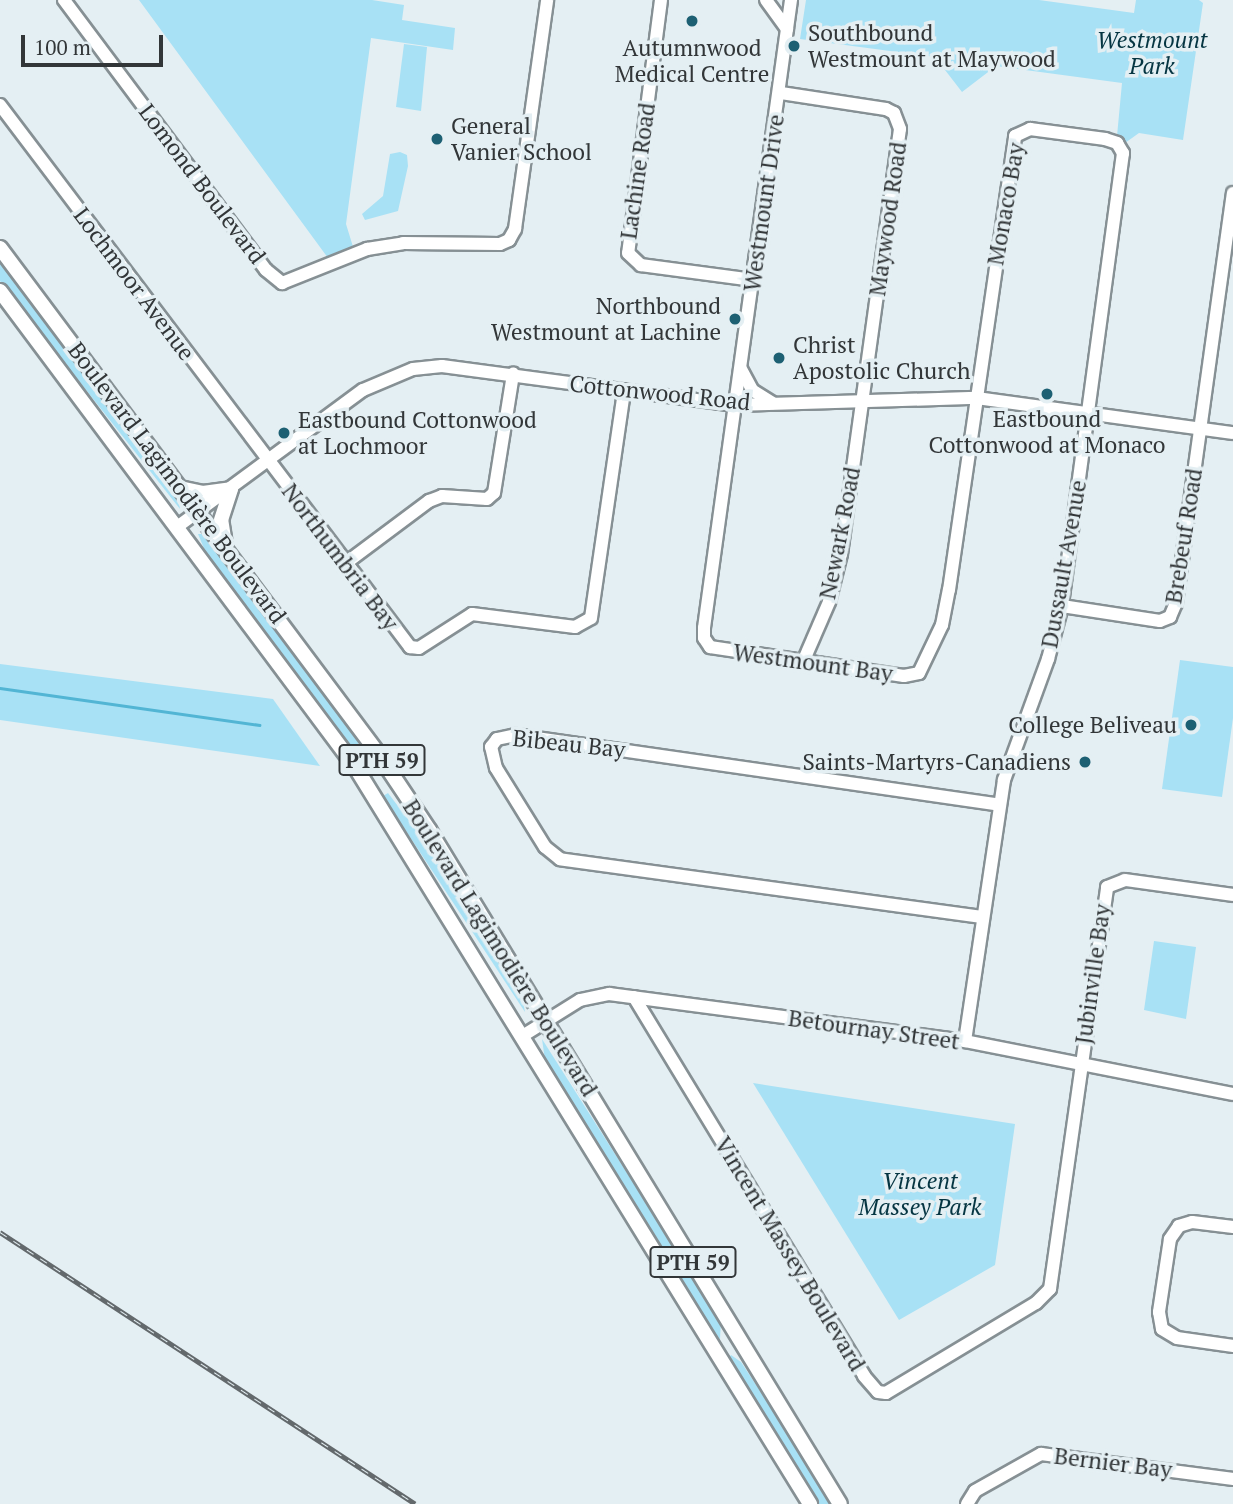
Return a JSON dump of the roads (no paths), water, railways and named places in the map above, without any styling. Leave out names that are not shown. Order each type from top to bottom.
[{"type":"main road","name":"Boulevard Lagimodière Boulevard","points":[[0,248],[384,762],[546,1021],[841,1504]]},
{"type":"main road","name":"Boulevard Lagimodière Boulevard","points":[[0,291],[356,768],[524,1035],[810,1504]]},
{"type":"main road","points":[[180,488],[203,493],[231,489],[220,520],[227,549]]},
{"type":"main road","points":[[716,1349],[738,1336]]},
{"type":"street","name":"Lomond Boulevard","points":[[64,0],[265,270],[282,283],[367,249],[402,243],[461,240],[500,244],[509,240],[515,229],[547,0]]},
{"type":"street","name":"Lachine Road","points":[[661,0],[628,253],[641,265],[753,281]]},
{"type":"street","points":[[766,0],[787,29]]},
{"type":"street","name":"Westmount Drive","points":[[735,405],[781,93],[791,0]]},
{"type":"street","name":"Maywood Road","points":[[781,93],[886,109],[899,121],[863,400]]},
{"type":"street","name":"Lochmoor Avenue","points":[[0,105],[269,461]]},
{"type":"street","name":"Monaco Bay","points":[[977,397],[1012,146],[1015,136],[1030,129],[1112,141],[1123,153],[1089,412]]},
{"type":"street","points":[[1200,428],[1233,193]]},
{"type":"street","name":"Cottonwood Road","points":[[177,527],[363,390],[386,379],[442,366],[735,405],[977,397],[1233,433]]},
{"type":"street","points":[[740,367],[752,390],[773,404]]},
{"type":"street","points":[[346,563],[429,502],[442,496],[487,499],[494,493],[513,374]]},
{"type":"street","name":"Northumbria Bay","points":[[269,461],[410,647],[419,648],[472,614],[584,625],[593,611],[624,391]]},
{"type":"street","name":"Westmount Bay","points":[[735,405],[704,638],[720,650],[904,676],[919,673],[927,663],[949,590],[977,397]]},
{"type":"street","name":"Newark Road","points":[[803,662],[835,584],[863,400]]},
{"type":"street","name":"Dussault Avenue","points":[[965,1041],[999,805],[1011,753],[1048,659],[1062,606],[1089,412]]},
{"type":"street","name":"Brebeuf Road","points":[[1062,606],[1160,621],[1170,617],[1176,603],[1200,428]]},
{"type":"street","name":"Bibeau Bay","points":[[982,917],[560,859],[545,847],[496,768],[491,747],[497,739],[516,735],[999,805]]},
{"type":"street","name":"Jubinville Bay","points":[[1079,1064],[1107,887],[1125,880],[1233,895]]},
{"type":"street","name":"Betournay Street","points":[[524,1035],[590,995],[634,997],[965,1041],[1233,1094]]},
{"type":"street","name":"Vincent Massey Boulevard","points":[[634,997],[870,1386],[886,1393],[1036,1303],[1050,1289],[1079,1064]]},
{"type":"street","points":[[1233,1227],[1192,1222],[1179,1226],[1170,1239],[1159,1312],[1162,1329],[1177,1338],[1233,1346]]},
{"type":"street","name":"Bernier Bay","points":[[967,1504],[975,1491],[1041,1454],[1233,1479]]},
{"type":"waterway","points":[[0,688],[259,725]]},
{"type":"railway","points":[[0,1232],[415,1504]]},
{"type":"place","name":"Autumnwood Medical Centre","points":[[692,21]]},
{"type":"place","name":"Southbound Westmount at Maywood","points":[[794,46]]},
{"type":"place","name":"General Vanier School","points":[[437,139]]},
{"type":"place","name":"Northbound Westmount at Lachine","points":[[735,319]]},
{"type":"place","name":"Christ Apostolic Church","points":[[779,358]]},
{"type":"place","name":"Eastbound Cottonwood at Monaco","points":[[1047,394]]},
{"type":"place","name":"Eastbound Cottonwood at Lochmoor","points":[[284,433]]},
{"type":"place","name":"College Beliveau","points":[[1191,725]]},
{"type":"place","name":"Saints-Martyrs-Canadiens","points":[[1085,762]]},
{"type":"park label","name":"Westmount Park","points":[[1152,53]]},
{"type":"park label","name":"Vincent Massey Park","points":[[920,1194]]}]
